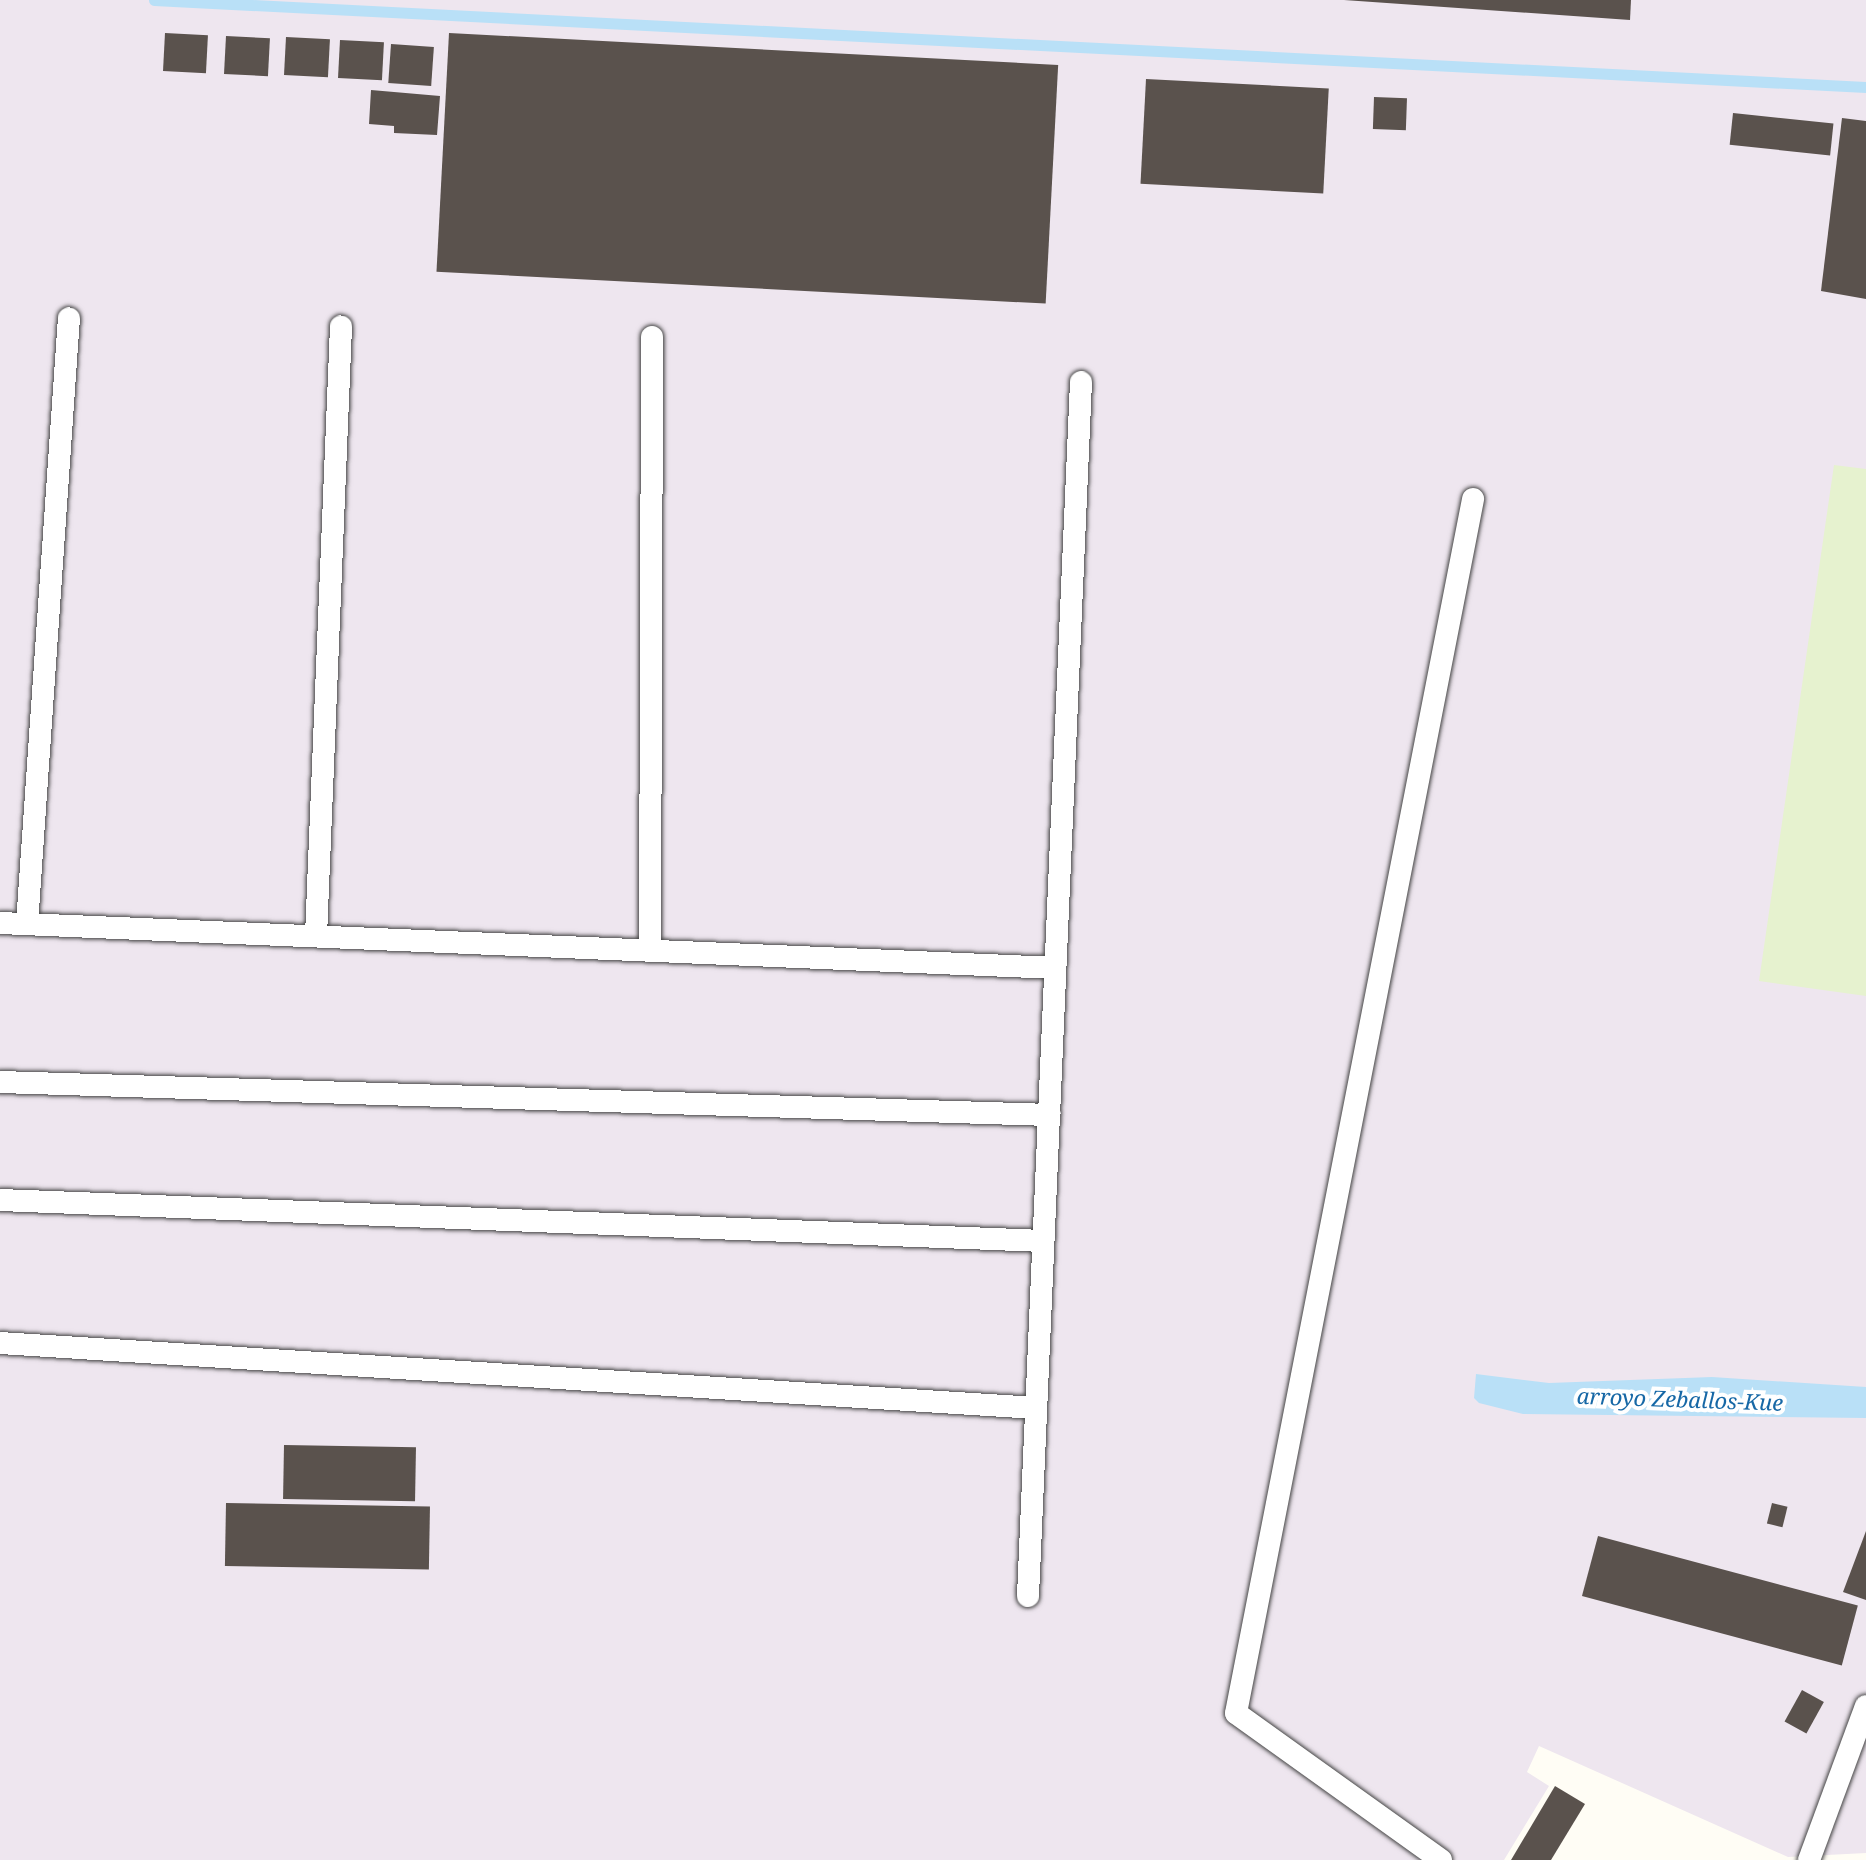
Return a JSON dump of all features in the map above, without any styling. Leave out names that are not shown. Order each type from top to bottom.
[{"type":"lane","points":[[27,924],[69,318]]},
{"type":"lane","points":[[316,936],[341,327]]},
{"type":"lane","points":[[650,951],[652,337]]},
{"type":"lane","points":[[1028,1596],[1081,382]]},
{"type":"lane","points":[[1441,1860],[1236,1713],[1473,499]]},
{"type":"lane","points":[[0,923],[1055,968]]},
{"type":"lane","points":[[0,1082],[1049,1115]]},
{"type":"lane","points":[[0,1200],[1043,1241]]},
{"type":"lane","points":[[0,1343],[1036,1408]]},
{"type":"lane","points":[[1809,1860],[1866,1706]]},
{"type":"shaded area","points":[[0,0],[1866,0],[1866,1853],[1788,1857],[1539,1746],[1527,1772],[1549,1786],[1504,1860],[0,1860]]},
{"type":"green space","points":[[1834,465],[1866,469],[1866,996],[1759,981]]},
{"type":"water","name":"arroyo Zeballos-Kue","points":[[1476,1374],[1549,1383],[1712,1377],[1866,1387],[1866,1418],[1523,1414],[1479,1403],[1474,1398]]},
{"type":"building","points":[[1344,0],[1631,0],[1630,20]]},
{"type":"building","points":[[165,33],[208,35],[206,73],[163,71]]},
{"type":"building","points":[[449,33],[1058,65],[1046,304],[436,272]]},
{"type":"building","points":[[226,36],[270,38],[268,76],[224,74]]},
{"type":"building","points":[[286,37],[330,39],[328,77],[284,75]]},
{"type":"building","points":[[340,40],[384,42],[382,80],[338,78]]},
{"type":"building","points":[[391,44],[434,47],[431,86],[388,83]]},
{"type":"building","points":[[1146,79],[1329,89],[1323,193],[1141,184]]},
{"type":"building","points":[[371,90],[440,96],[437,135],[394,133],[394,126],[369,124]]},
{"type":"building","points":[[1374,97],[1407,98],[1406,130],[1373,129]]},
{"type":"building","points":[[1733,113],[1833,124],[1830,155],[1730,145]]},
{"type":"building","points":[[1842,118],[1866,121],[1866,299],[1821,291]]},
{"type":"building","points":[[284,1445],[416,1447],[415,1501],[283,1499]]},
{"type":"building","points":[[226,1503],[430,1507],[429,1570],[225,1566]]},
{"type":"building","points":[[1772,1503],[1788,1507],[1782,1527],[1767,1523]]},
{"type":"building","points":[[1866,1531],[1866,1600],[1843,1592]]},
{"type":"building","points":[[1598,1536],[1858,1606],[1842,1666],[1582,1596]]},
{"type":"building","points":[[1802,1690],[1824,1702],[1806,1734],[1785,1721]]},
{"type":"building","points":[[1555,1786],[1585,1804],[1551,1860],[1511,1860]]},
{"type":"waterway","points":[[154,0],[1866,87]]}]
